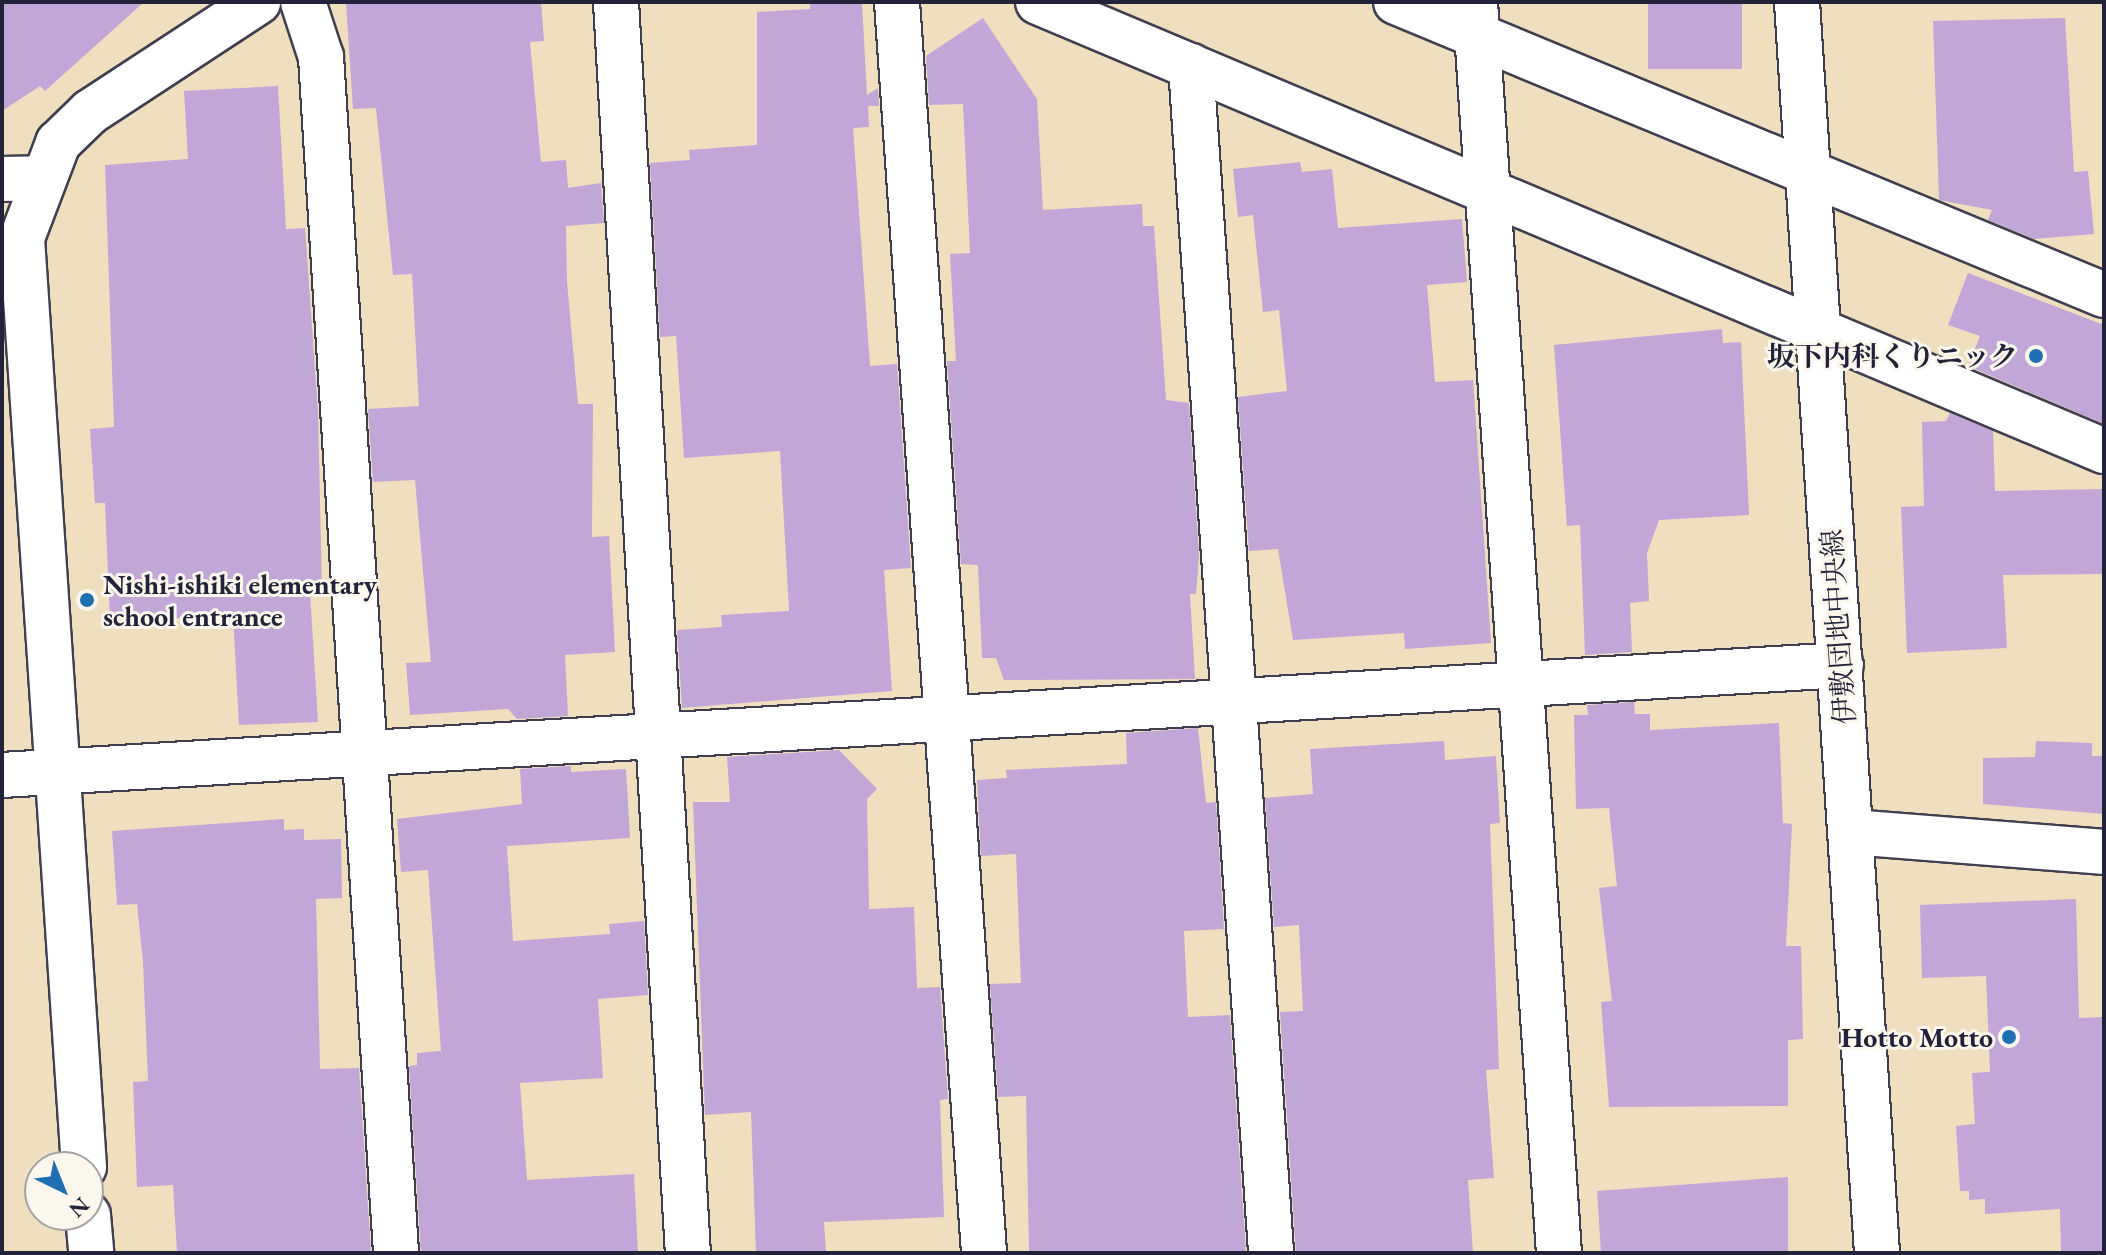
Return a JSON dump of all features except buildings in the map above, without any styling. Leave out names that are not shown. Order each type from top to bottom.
[{"type":"street","points":[[83,1151],[55,771],[21,179],[90,112],[258,2]]},
{"type":"street","points":[[303,2],[321,57],[361,753],[396,1253]]},
{"type":"street","points":[[616,2],[688,1253]]},
{"type":"street","points":[[897,2],[984,1253]]},
{"type":"street","points":[[1038,2],[1490,189],[1818,334],[2104,451]]},
{"type":"street","points":[[1396,2],[1479,20],[1808,175],[2104,295]]},
{"type":"street","name":"伊敷団地中央線","points":[[1797,2],[1877,1253]]},
{"type":"street","points":[[1479,20],[1559,1253]]},
{"type":"street","points":[[1191,66],[1271,1253]]},
{"type":"street","points":[[2,775],[1841,665]]},
{"type":"street","points":[[1851,832],[2104,852]]},
{"type":"street","points":[[89,1231],[91,1253]]},
{"type":"place","name":"坂下内科くりニック","points":[[2036,356]]},
{"type":"place","name":"Nishi-ishiki elementary school entrance","points":[[87,600]]},
{"type":"place","name":"Hotto Motto","points":[[2009,1037]]}]
